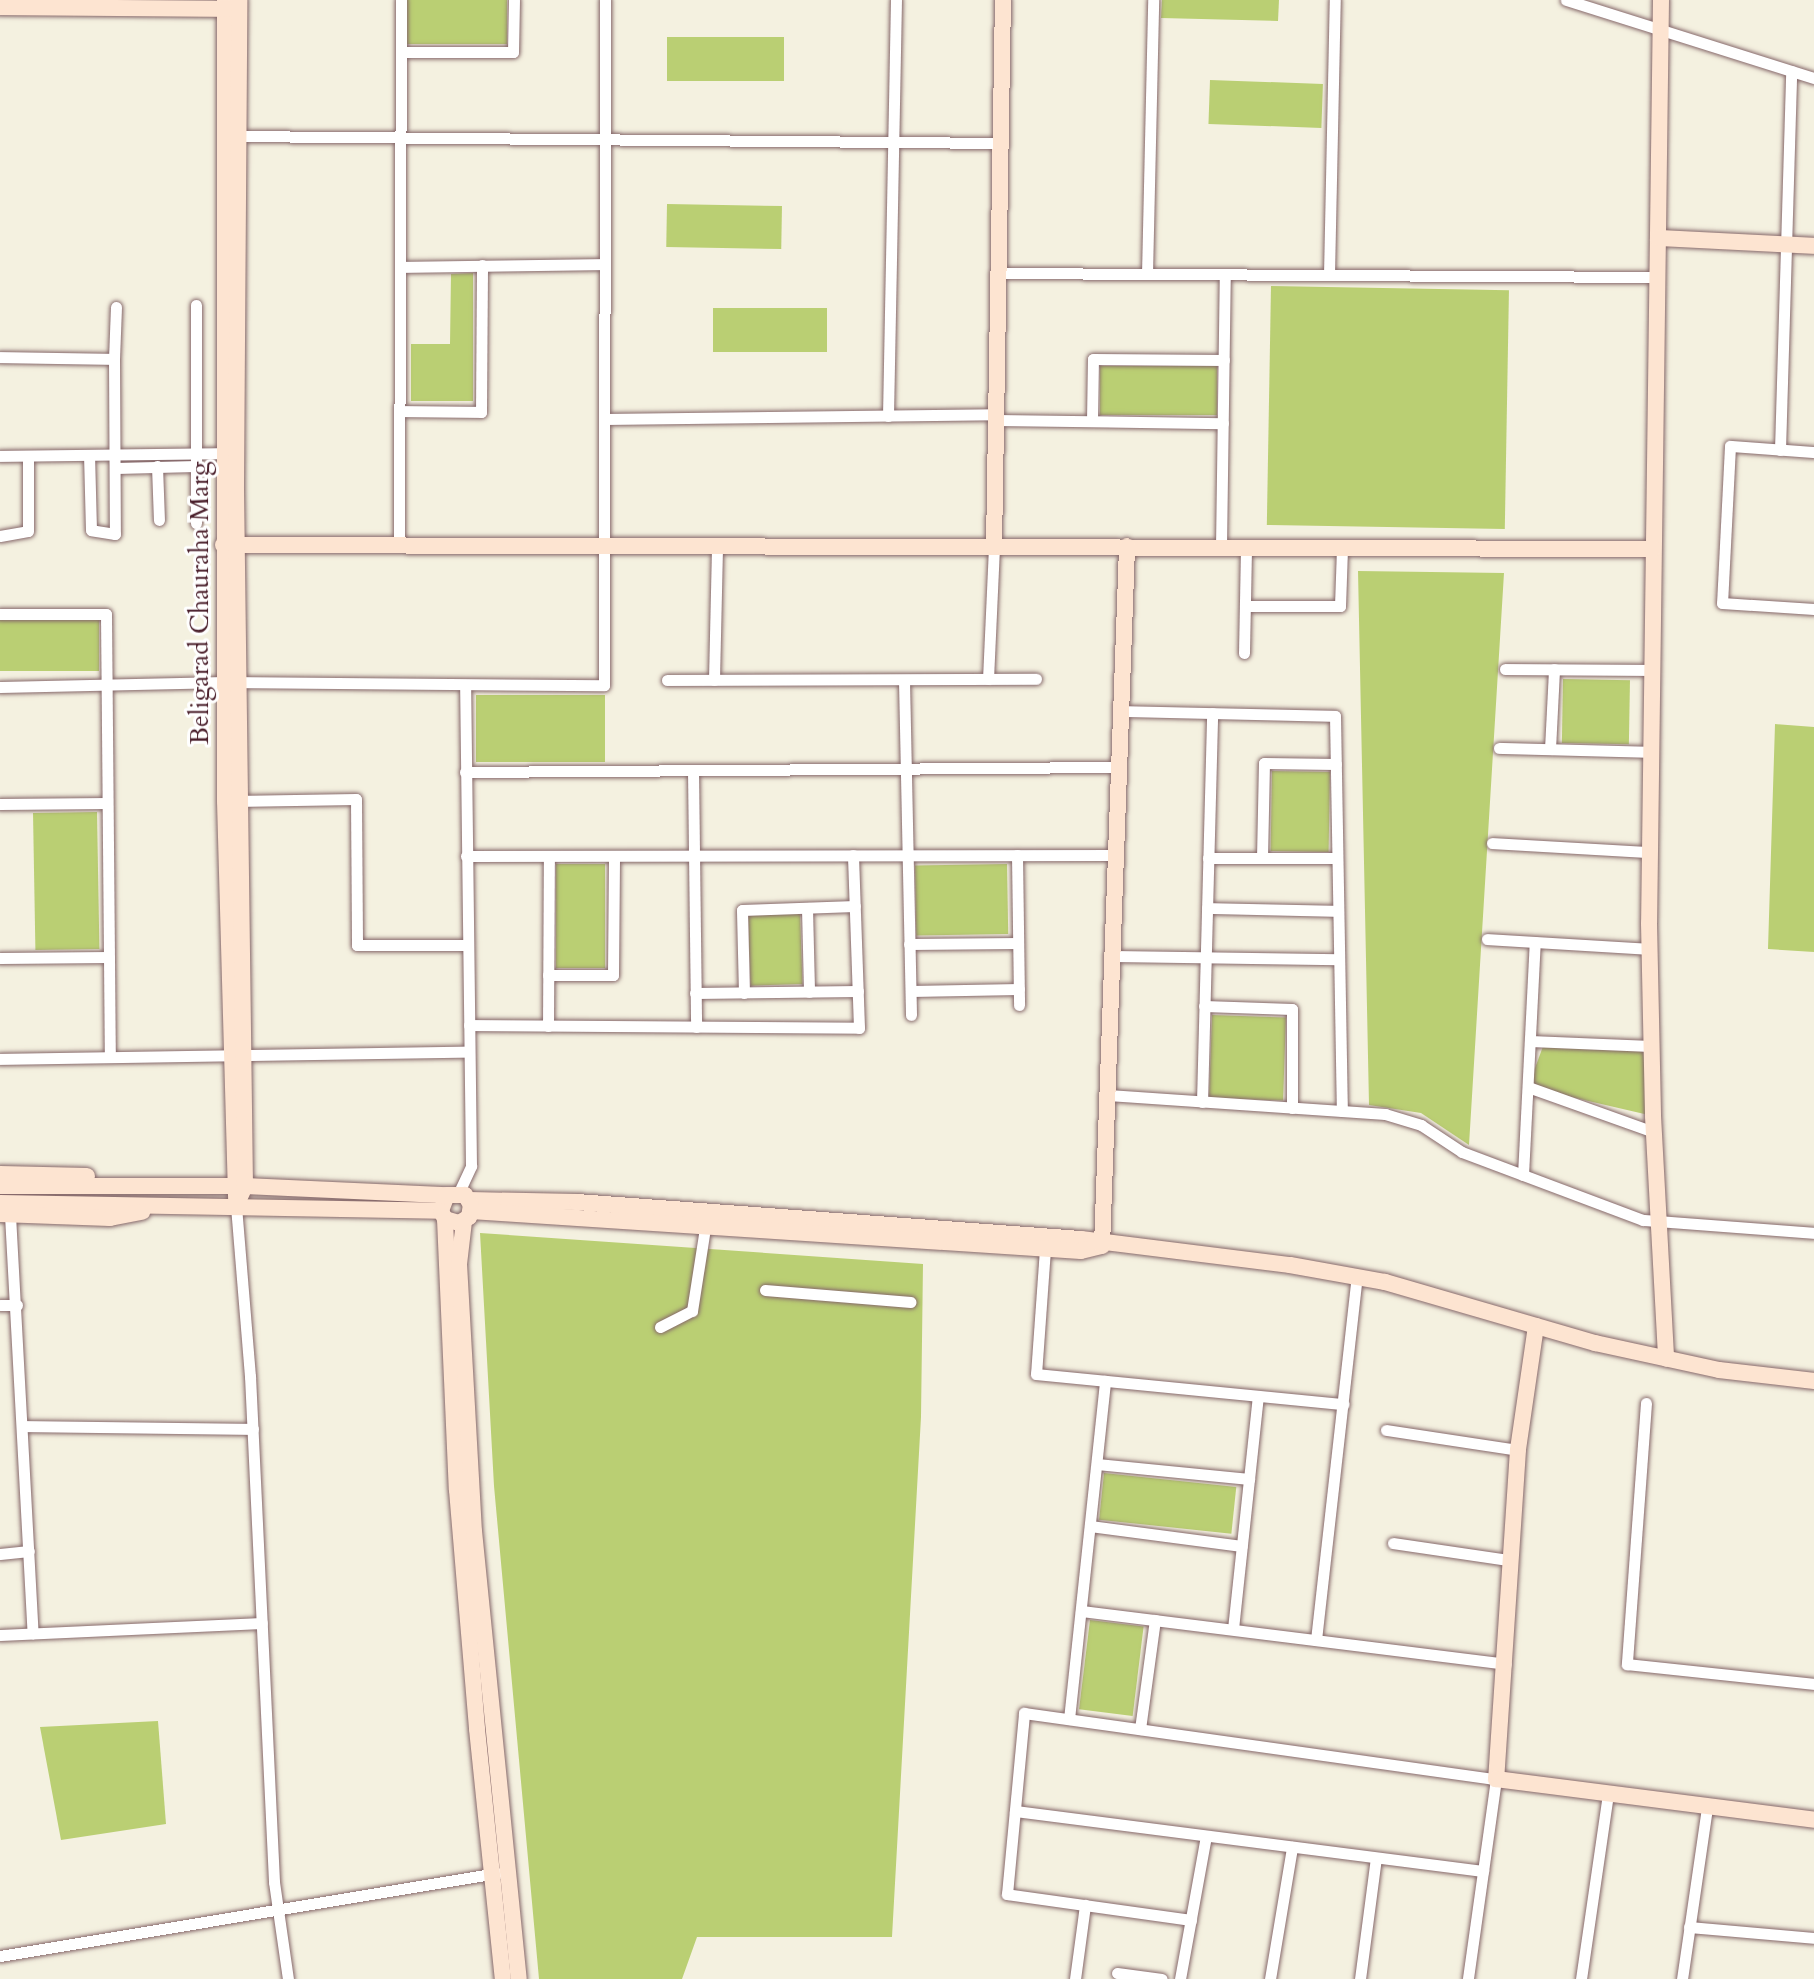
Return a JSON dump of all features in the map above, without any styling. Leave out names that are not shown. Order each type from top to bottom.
[{"type":"street","points":[[399,546],[401,0]]},
{"type":"street","points":[[401,52],[513,52],[514,0]]},
{"type":"street","points":[[0,687],[232,682],[604,685],[605,0]]},
{"type":"street","points":[[888,416],[896,143],[896,0]]},
{"type":"street","points":[[988,679],[994,546],[1003,0]]},
{"type":"street","points":[[1147,274],[1153,0]]},
{"type":"street","points":[[1329,275],[1335,0]]},
{"type":"street","points":[[1566,0],[1661,27],[1814,78]]},
{"type":"street","points":[[1661,0],[1650,949],[1654,1132],[1666,1359]]},
{"type":"street","points":[[0,7],[232,4]]},
{"type":"street","name":"Beligarad Chauraha Marg","points":[[232,4],[230,545],[234,1056],[239,1186],[236,1206]]},
{"type":"street","points":[[1780,450],[1791,71]]},
{"type":"street","points":[[232,136],[1001,143]]},
{"type":"street","points":[[1658,238],[1814,246]]},
{"type":"street","points":[[401,267],[604,264]]},
{"type":"street","points":[[400,411],[481,412],[482,265]]},
{"type":"street","points":[[999,273],[1657,277]]},
{"type":"street","points":[[1221,547],[1225,274]]},
{"type":"street","points":[[196,305],[196,523]]},
{"type":"street","points":[[89,455],[90,526],[99,535],[118,530],[114,359],[116,307]]},
{"type":"street","points":[[0,357],[114,359]]},
{"type":"street","points":[[1092,421],[1093,359],[1224,360]]},
{"type":"street","points":[[604,419],[888,416],[1223,423]]},
{"type":"street","points":[[1814,452],[1730,446],[1722,603],[1814,609]]},
{"type":"street","points":[[116,461],[230,453]]},
{"type":"street","points":[[0,456],[89,455],[157,466],[196,466]]},
{"type":"street","points":[[0,536],[28,531],[28,456]]},
{"type":"street","points":[[157,466],[159,520]]},
{"type":"street","points":[[230,545],[1653,549]]},
{"type":"street","points":[[714,680],[717,546]]},
{"type":"street","points":[[1102,1246],[1127,546]]},
{"type":"street","points":[[1244,653],[1246,547]]},
{"type":"street","points":[[1245,606],[1340,606],[1342,548]]},
{"type":"street","points":[[0,614],[106,614],[110,1057]]},
{"type":"street","points":[[1505,669],[1652,670]]},
{"type":"street","points":[[1550,749],[1554,669]]},
{"type":"street","points":[[667,680],[1036,679]]},
{"type":"street","points":[[904,680],[911,1015]]},
{"type":"street","points":[[465,686],[471,1166],[457,1207],[459,1278],[499,1873],[503,1979]]},
{"type":"street","points":[[1121,711],[1335,716],[1342,1111]]},
{"type":"street","points":[[1202,1102],[1212,713]]},
{"type":"street","points":[[1499,748],[1651,752]]},
{"type":"street","points":[[1262,858],[1264,763],[1336,764]]},
{"type":"street","points":[[465,772],[1119,767]]},
{"type":"street","points":[[693,770],[696,1027]]},
{"type":"street","points":[[232,801],[356,799],[357,945],[468,945]]},
{"type":"street","points":[[0,804],[107,803]]},
{"type":"street","points":[[1492,843],[1650,852]]},
{"type":"street","points":[[469,1025],[859,1028],[853,855]]},
{"type":"street","points":[[1017,855],[1019,1005]]},
{"type":"street","points":[[466,856],[1116,855]]},
{"type":"street","points":[[548,1026],[549,856]]},
{"type":"street","points":[[548,975],[613,975],[614,856]]},
{"type":"street","points":[[1208,858],[1337,858]]},
{"type":"street","points":[[744,993],[742,910],[855,906]]},
{"type":"street","points":[[807,908],[809,992]]},
{"type":"street","points":[[1207,908],[1338,911]]},
{"type":"street","points":[[1487,939],[1650,949]]},
{"type":"street","points":[[1523,1175],[1535,942]]},
{"type":"street","points":[[909,944],[1018,943]]},
{"type":"street","points":[[1113,956],[1339,959]]},
{"type":"street","points":[[0,958],[109,957]]},
{"type":"street","points":[[911,991],[1019,989]]},
{"type":"street","points":[[695,993],[858,991]]},
{"type":"street","points":[[1204,1006],[1292,1009],[1292,1108]]},
{"type":"street","points":[[1530,1041],[1651,1046]]},
{"type":"street","points":[[0,1059],[469,1052]]},
{"type":"street","points":[[1528,1087],[1654,1132]]},
{"type":"street","points":[[1108,1095],[1385,1114],[1421,1125],[1462,1152],[1643,1220],[1814,1233]]},
{"type":"street","points":[[0,1174],[144,1179],[154,1187]]},
{"type":"street","points":[[0,1186],[239,1186],[457,1207]]},
{"type":"street","points":[[33,1633],[17,1305],[3,1211],[110,1218],[135,1216],[154,1206],[457,1207],[609,1212],[1081,1239],[1102,1246],[1357,1277],[1666,1359],[1814,1381]]},
{"type":"street","points":[[236,1206],[253,1429],[278,1910],[288,1979]]},
{"type":"street","points":[[609,1212],[705,1228],[1081,1251],[1102,1246]]},
{"type":"street","points":[[660,1327],[692,1311],[705,1228]]},
{"type":"street","points":[[1045,1249],[1036,1374],[1344,1404]]},
{"type":"street","points":[[1316,1640],[1357,1277]]},
{"type":"street","points":[[765,1290],[911,1302]]},
{"type":"street","points":[[0,1305],[17,1305]]},
{"type":"street","points":[[1468,1979],[1496,1779],[1506,1664],[1508,1560],[1518,1450],[1536,1326]]},
{"type":"street","points":[[1069,1719],[1105,1381]]},
{"type":"street","points":[[1233,1629],[1258,1396]]},
{"type":"street","points":[[1646,1403],[1627,1664],[1814,1684]]},
{"type":"street","points":[[23,1426],[253,1429]]},
{"type":"street","points":[[1386,1430],[1518,1450]]},
{"type":"street","points":[[1097,1464],[1249,1479]]},
{"type":"street","points":[[1090,1526],[1242,1546]]},
{"type":"street","points":[[1393,1543],[1508,1560]]},
{"type":"street","points":[[0,1554],[29,1551]]},
{"type":"street","points":[[1081,1611],[1506,1664]]},
{"type":"street","points":[[1140,1729],[1155,1620]]},
{"type":"street","points":[[0,1635],[262,1623]]},
{"type":"street","points":[[1191,1920],[1007,1894],[1024,1713],[1814,1820]]},
{"type":"street","points":[[1581,1979],[1608,1794]]},
{"type":"street","points":[[1682,1979],[1707,1807]]},
{"type":"street","points":[[1015,1811],[1483,1871]]},
{"type":"street","points":[[1180,1979],[1206,1836]]},
{"type":"street","points":[[1270,1979],[1292,1847]]},
{"type":"street","points":[[1360,1979],[1376,1858]]},
{"type":"street","points":[[0,1956],[499,1873]]},
{"type":"street","points":[[499,1873],[519,1979]]},
{"type":"street","points":[[1075,1979],[1085,1905]]},
{"type":"street","points":[[1689,1927],[1814,1938]]},
{"type":"street","points":[[1117,1973],[1162,1979]]},
{"type":"green space","points":[[407,0],[507,0],[507,44],[407,44]]},
{"type":"green space","points":[[1162,0],[1279,0],[1278,21],[1161,18]]},
{"type":"green space","points":[[667,37],[784,37],[784,81],[667,81]]},
{"type":"green space","points":[[1210,80],[1323,84],[1321,128],[1208,124]]},
{"type":"green space","points":[[667,204],[782,206],[781,249],[666,247]]},
{"type":"green space","points":[[473,273],[473,401],[411,401],[411,344],[450,344],[451,274]]},
{"type":"green space","points":[[1271,286],[1509,290],[1505,529],[1267,525]]},
{"type":"green space","points":[[713,308],[827,308],[827,352],[713,352]]},
{"type":"green space","points":[[1100,366],[1217,366],[1217,415],[1100,415]]},
{"type":"green space","points":[[1358,571],[1504,573],[1469,1145],[1421,1113],[1369,1105]]},
{"type":"green space","points":[[0,619],[99,619],[99,671],[0,671]]},
{"type":"green space","points":[[1563,679],[1630,680],[1629,744],[1562,743]]},
{"type":"green space","points":[[476,695],[605,695],[605,762],[476,762]]},
{"type":"green space","points":[[1775,724],[1814,727],[1814,952],[1768,949]]},
{"type":"green space","points":[[1272,771],[1330,772],[1329,852],[1271,851]]},
{"type":"green space","points":[[97,812],[99,949],[35,950],[33,813]]},
{"type":"green space","points":[[556,864],[605,864],[605,968],[556,968]]},
{"type":"green space","points":[[1007,864],[1008,934],[916,936],[915,866]]},
{"type":"green space","points":[[800,913],[802,984],[751,986],[748,915]]},
{"type":"green space","points":[[1212,1015],[1286,1018],[1283,1101],[1209,1098]]},
{"type":"green space","points":[[1545,1041],[1651,1046],[1653,1116],[1528,1087]]},
{"type":"green space","points":[[480,1233],[923,1264],[921,1417],[892,1937],[697,1937],[682,1979],[539,1979],[494,1486]]},
{"type":"green space","points":[[1104,1473],[1236,1487],[1231,1534],[1099,1520]]},
{"type":"green space","points":[[1090,1620],[1144,1627],[1133,1716],[1079,1709]]},
{"type":"green space","points":[[158,1721],[166,1824],[61,1840],[40,1727]]}]
